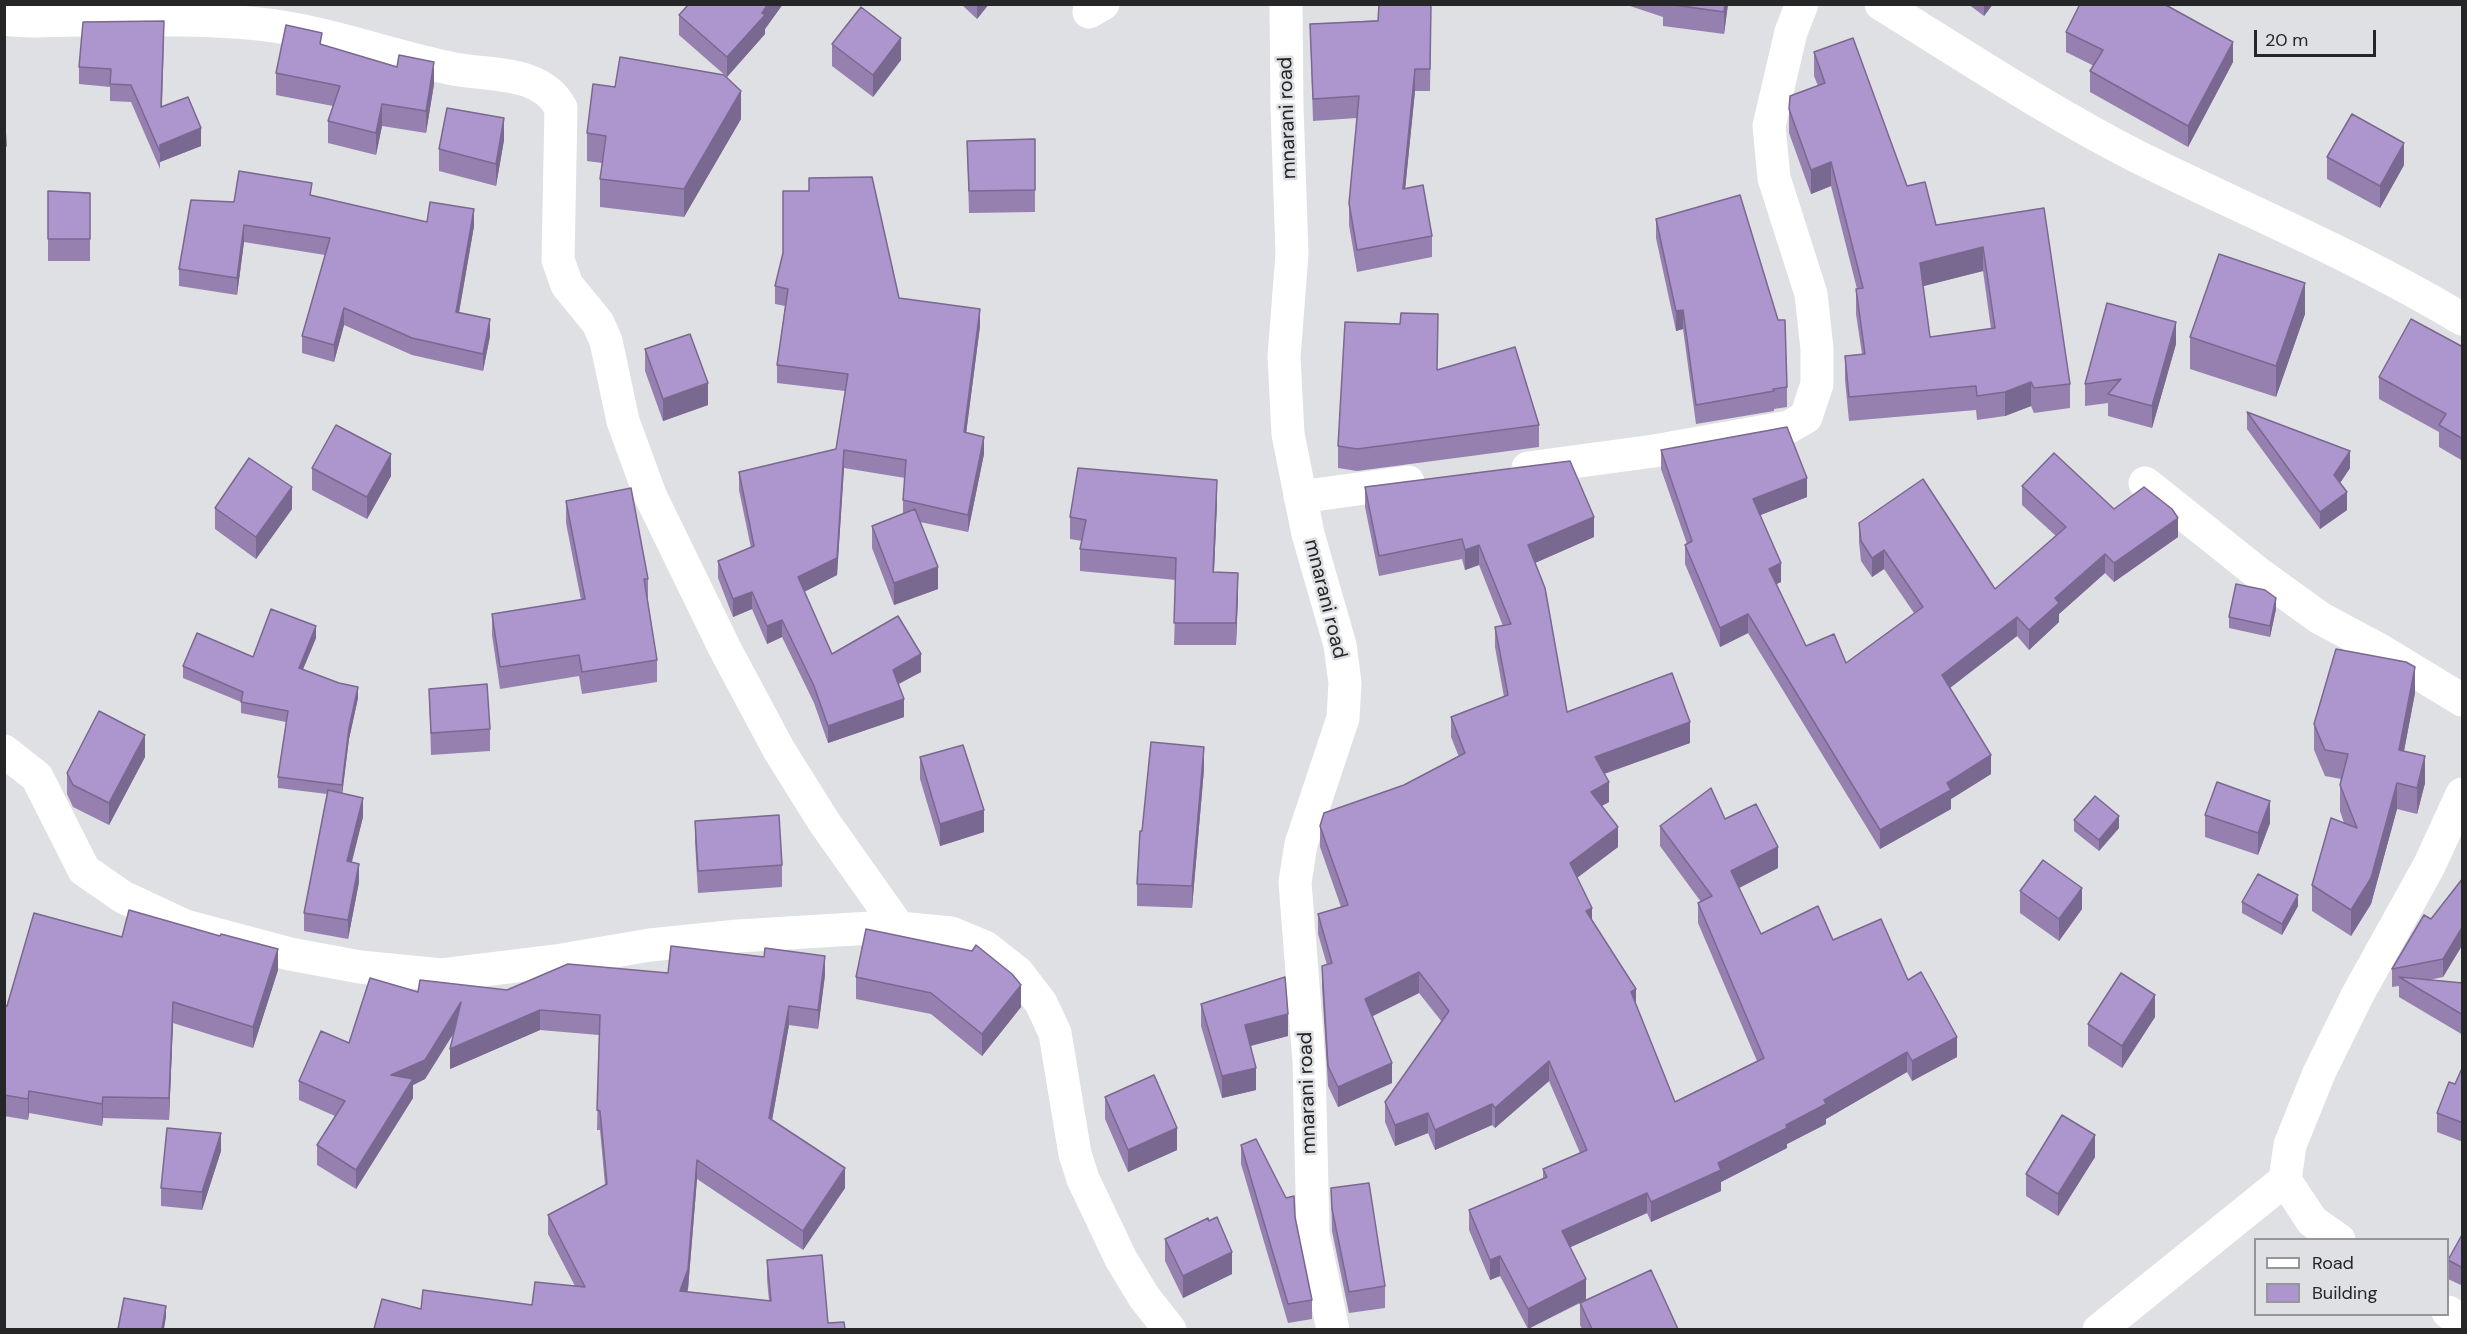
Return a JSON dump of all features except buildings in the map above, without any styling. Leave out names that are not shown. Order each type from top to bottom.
[{"type":"street","name":"mnarani road","points":[[1286,4],[1292,254],[1284,357],[1288,434],[1308,534],[1340,645],[1345,683],[1342,718],[1301,844],[1295,882],[1309,1062],[1313,1233],[1333,1329]]},
{"type":"street","points":[[1504,471],[1654,452],[1789,427],[1806,417],[1817,384],[1817,349],[1811,294],[1774,178],[1769,126],[1791,32],[1802,4]]},
{"type":"street","points":[[1881,4],[2053,111],[2135,155],[2321,244],[2431,300],[2463,319]]},
{"type":"street","points":[[4,19],[24,22],[75,20],[260,24],[330,37],[454,69],[527,80],[548,90],[561,108],[558,247],[560,268],[567,285],[598,323],[606,341],[623,421],[650,495],[725,649],[779,750],[824,822],[898,928]]},
{"type":"street","points":[[1300,497],[1435,478]]},
{"type":"street","points":[[2145,483],[2259,574],[2320,618],[2463,700]]},
{"type":"street","points":[[4,751],[37,777],[84,870],[123,897],[185,926],[290,954],[360,967],[442,975],[556,961],[661,943],[738,936],[898,928],[951,933],[984,946],[1018,973],[1041,1003],[1055,1033],[1075,1154],[1083,1179],[1122,1259],[1144,1297],[1170,1329]]},
{"type":"street","points":[[2338,1238],[2312,1221],[2285,1180],[2290,1145],[2319,1072],[2358,994],[2429,866],[2463,794]]},
{"type":"street","points":[[2099,1329],[2285,1180]]},
{"type":"street","points":[[2449,1313],[2463,1322]]}]
